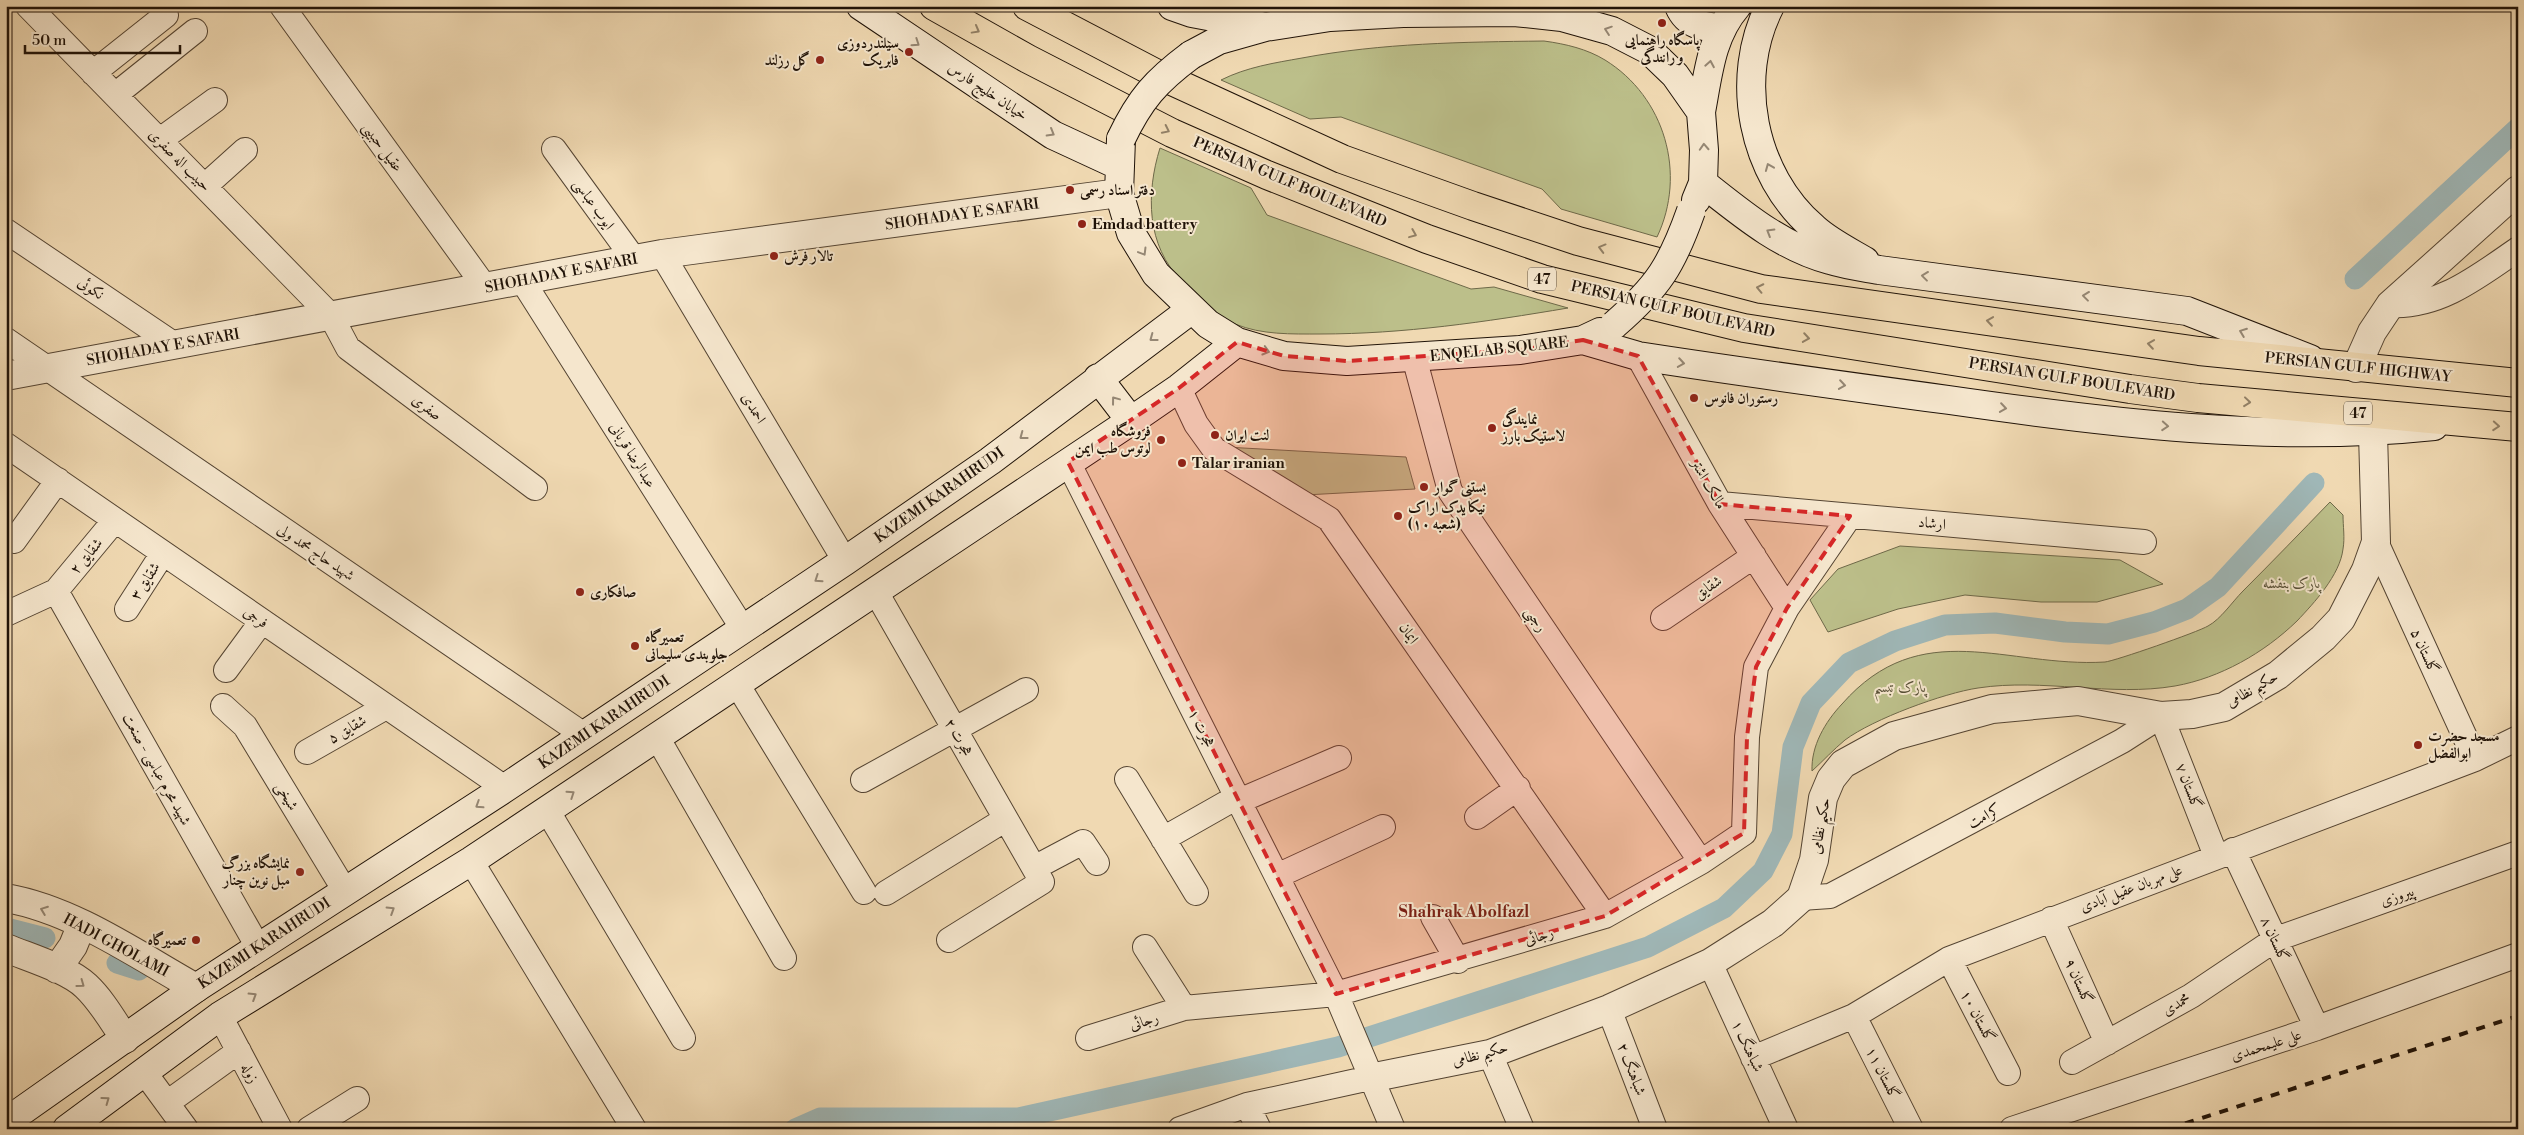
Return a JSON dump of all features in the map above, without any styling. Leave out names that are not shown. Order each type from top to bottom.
[{"type":"highway","name":"PERSIAN GULF BOULEVARD","points":[[934,6],[1028,59],[1180,136],[1267,175],[1426,239],[1542,279],[1744,328],[2130,389],[2198,398],[2461,423]]},
{"type":"highway","name":"PERSIAN GULF HIGHWAY","points":[[1027,6],[1159,75],[1334,155],[1473,206],[1578,241],[1761,289],[2199,351],[2518,383]]},
{"type":"highway","name":"47","points":[[2461,423],[2518,427]]},
{"type":"main road","name":"خیابان خلیج فارس","points":[[861,6],[1053,135],[1120,166]]},
{"type":"main road","points":[[1172,6],[1192,13],[1264,27]]},
{"type":"main road","points":[[1562,16],[1601,6]]},
{"type":"main road","points":[[1679,6],[1689,22],[1705,27],[1722,28]]},
{"type":"main road","points":[[1701,112],[1713,50],[1722,28],[1737,6]]},
{"type":"main road","points":[[1770,6],[1761,25],[1754,53],[1751,83],[1753,111],[1758,138],[1771,173],[1789,202],[1814,229],[1879,270]]},
{"type":"main road","name":"ENQELAB SQUARE","points":[[1512,9],[1562,16],[1612,31],[1649,50],[1675,76],[1701,112],[1704,150],[1703,183],[1680,244],[1663,276],[1637,305],[1614,325],[1583,340],[1520,350],[1347,361],[1284,356],[1237,342],[1208,324],[1156,274],[1131,233],[1119,193],[1121,138],[1135,110],[1152,88],[1191,55],[1219,40],[1264,27],[1328,11],[1412,12],[1512,9]]},
{"type":"main road","points":[[1703,183],[1749,220],[1789,244],[1829,260],[1879,270],[2187,310],[2321,363]]},
{"type":"main road","points":[[2356,368],[2372,332],[2390,305],[2518,190]]},
{"type":"main road","name":"SHOHADAY E SAFARI","points":[[6,376],[662,254],[1119,193]]},
{"type":"main road","name":"KAZEMI KARAHRUDI","points":[[6,1122],[196,988],[505,788],[845,561],[990,461],[1192,309]]},
{"type":"main road","points":[[1583,340],[1638,356],[2098,421],[2277,433],[2373,432],[2461,423]]},
{"type":"main road","points":[[67,1129],[220,1016],[471,860],[876,592],[1068,462],[1131,422],[1179,388],[1237,342]]},
{"type":"main road","points":[[1098,378],[1131,422]]},
{"type":"main road","name":"حکیم نظامی","points":[[1368,1072],[1490,1054],[1609,1010],[1710,963],[1773,923],[1801,898],[1814,860],[1823,798],[1831,779],[1843,764],[1894,736],[1992,709],[2078,701],[2161,716],[2192,714],[2224,706],[2278,675],[2341,619],[2357,592],[2376,542],[2373,432]]},
{"type":"main road","name":"HADI GHOLAMI","points":[[6,898],[22,901],[82,924],[196,988]]},
{"type":"main road","points":[[57,969],[73,946],[82,924]]},
{"type":"main road","points":[[6,948],[57,969],[85,985],[105,1008],[125,1039]]},
{"type":"street","name":"حبیب اله صفری","points":[[28,6],[331,316]]},
{"type":"street","name":"عقیل حبیبی","points":[[282,6],[485,287]]},
{"type":"street","points":[[93,73],[166,15]]},
{"type":"street","points":[[115,95],[195,31]]},
{"type":"street","points":[[160,140],[215,100]]},
{"type":"street","name":"ایوب عباسی","points":[[554,149],[634,259]]},
{"type":"street","points":[[205,186],[246,150]]},
{"type":"street","name":"نکوئی","points":[[6,231],[176,345]]},
{"type":"street","points":[[2390,305],[2410,306],[2432,301],[2458,288],[2518,249]]},
{"type":"street","name":"احمدی","points":[[662,254],[845,561]]},
{"type":"street","name":"عبدالرضا قربانی","points":[[522,280],[743,629]]},
{"type":"street","name":"صفری","points":[[331,316],[348,348],[535,488]]},
{"type":"street","name":"شهید حاج محمد ولی","points":[[6,340],[584,735]]},
{"type":"street","name":"مالک اشتر","points":[[1638,356],[1720,504],[1787,608]]},
{"type":"street","name":"رجبی","points":[[1414,357],[1450,492],[1701,862]]},
{"type":"street","name":"ایمان","points":[[1179,388],[1196,424],[1214,449],[1329,519],[1518,788],[1605,916]]},
{"type":"street","name":"فرجی","points":[[6,445],[505,788]]},
{"type":"street","name":"هجرت ۱","points":[[1068,462],[1336,994],[1393,1129]]},
{"type":"street","points":[[14,541],[58,480]]},
{"type":"street","name":"ارشاد","points":[[1720,504],[2144,542]]},
{"type":"street","points":[[1787,608],[1850,516]]},
{"type":"street","name":"شقایق ۲","points":[[56,591],[115,520]]},
{"type":"street","name":"گلستان ۵","points":[[2376,542],[2475,759]]},
{"type":"street","name":"شقایق ۳","points":[[127,609],[164,553]]},
{"type":"street","name":"شقایق","points":[[1663,618],[1754,556]]},
{"type":"street","points":[[6,614],[56,591]]},
{"type":"street","name":"شهید محرم عباسی - صنعت","points":[[56,591],[258,947]]},
{"type":"street","name":"هجرت ۲","points":[[876,592],[1038,875]]},
{"type":"street","name":"رجائی","points":[[1088,1038],[1184,1008],[1336,994],[1458,960],[1605,916],[1701,862],[1744,833],[1747,737],[1756,667],[1787,608]]},
{"type":"street","points":[[226,670],[262,621]]},
{"type":"street","points":[[737,684],[875,892],[1006,819]]},
{"type":"street","points":[[863,780],[954,728],[1026,690]]},
{"type":"street","name":"شیخی","points":[[222,706],[245,726],[345,891]]},
{"type":"street","name":"شقایق ۵","points":[[307,752],[386,706]]},
{"type":"street","name":"گلستان ۷","points":[[2161,716],[2224,853]]},
{"type":"street","name":"کرامت","points":[[1801,898],[1830,896],[2122,741],[2161,716]]},
{"type":"street","points":[[657,737],[784,958]]},
{"type":"street","name":"علی مهربان عقیل آبادی","points":[[1753,1058],[1854,1016],[1948,960],[2051,919],[2516,743]]},
{"type":"street","points":[[1163,839],[1238,799],[1339,758]]},
{"type":"street","points":[[1127,779],[1196,893]]},
{"type":"street","points":[[1477,817],[1518,788]]},
{"type":"street","points":[[547,810],[683,1038]]},
{"type":"street","points":[[1277,876],[1383,827]]},
{"type":"street","points":[[949,940],[1083,842],[1097,863]]},
{"type":"street","name":"گلستان ۸","points":[[2224,853],[2276,939],[2317,1028]]},
{"type":"street","name":"پیروزی","points":[[2276,939],[2518,853]]},
{"type":"street","points":[[471,860],[634,1129]]},
{"type":"street","points":[[1433,917],[1458,960]]},
{"type":"street","name":"گلستان ۹","points":[[2051,919],[2107,1043]]},
{"type":"street","name":"محمدی","points":[[2072,1062],[2191,996],[2276,939]]},
{"type":"street","points":[[1145,947],[1184,1008]]},
{"type":"street","name":"علی علیمحمدی","points":[[2012,1129],[2317,1028],[2518,955]]},
{"type":"street","name":"گلستان ۱۰","points":[[1948,960],[2008,1073]]},
{"type":"street","name":"شباهنگ ۱","points":[[1710,963],[1786,1129]]},
{"type":"street","name":"شباهنگ ۲","points":[[1609,1010],[1655,1129]]},
{"type":"street","name":"زوله","points":[[220,1016],[280,1129]]},
{"type":"street","name":"گلستان ۱۱","points":[[1854,1016],[1911,1129]]},
{"type":"street","points":[[167,1103],[239,1052]]},
{"type":"street","points":[[1490,1054],[1522,1129]]},
{"type":"street","points":[[144,1072],[186,1129]]},
{"type":"street","name":"حکیم نظامی","points":[[1180,1129],[1247,1105],[1368,1072]]},
{"type":"street","points":[[309,1129],[357,1099]]},
{"type":"street","points":[[1247,1105],[1258,1129]]},
{"type":"highlighted area","points":[[1583,340],[1638,356],[1720,504],[1850,516],[1787,608],[1756,667],[1747,737],[1744,833],[1605,916],[1336,994],[1068,462],[1179,388],[1237,342],[1284,356],[1347,361],[1520,350]]},
{"type":"green space","points":[[1544,41],[1576,48],[1605,60],[1626,76],[1643,94],[1656,116],[1665,139],[1670,163],[1670,188],[1666,213],[1657,237],[1561,209],[1542,189],[1341,117],[1310,119],[1221,80],[1241,72],[1271,64],[1362,49],[1453,43]]},
{"type":"green space","points":[[1160,148],[1251,188],[1267,215],[1471,289],[1494,287],[1568,308],[1506,318],[1383,332],[1298,334],[1245,328],[1227,320],[1200,299],[1170,267],[1161,252],[1152,218],[1151,201],[1155,165]]},
{"type":"green space","points":[[1225,447],[1406,457],[1415,489],[1305,495]]},
{"type":"green space","points":[[2330,502],[2343,515],[2344,545],[2337,569],[2325,588],[2297,621],[2256,654],[2208,677],[2175,686],[2126,690],[2003,685],[1947,695],[1909,708],[1857,732],[1845,740],[1812,771],[1814,753],[1820,735],[1836,711],[1872,677],[1903,660],[1934,653],[1966,652],[2069,662],[2105,662],[2174,640],[2208,626],[2217,619]]},
{"type":"green space","points":[[1900,546],[2120,560],[2163,584],[2097,602],[2041,602],[1965,595],[1898,609],[1828,632],[1810,600],[1838,569]]},
{"type":"waterway","points":[[2355,279],[2518,128]]},
{"type":"waterway","points":[[795,1129],[820,1118],[1018,1118],[1338,1047],[1648,947],[1724,908],[1763,871],[1782,834],[1793,747],[1811,703],[1849,663],[1895,641],[1945,625],[1995,623],[2065,632],[2108,634],[2154,622],[2187,609],[2218,587],[2314,483]]},
{"type":"waterway","points":[[6,928],[45,938]]},
{"type":"waterway","points":[[117,963],[139,970]]},
{"type":"railway","points":[[2168,1129],[2518,1016]]},
{"type":"place","name":"پاسگاه راهنمایی و رانندگی","points":[[1662,23]]},
{"type":"place","name":"سیلندردوزی فابریک","points":[[909,52]]},
{"type":"place","name":"گل رزلند","points":[[820,60]]},
{"type":"place","name":"دفتر اسناد رسمی","points":[[1070,190]]},
{"type":"place","name":"Emdad battery","points":[[1082,224]]},
{"type":"place","name":"تالار فرش","points":[[774,256]]},
{"type":"place","name":"رستوران فانوس","points":[[1694,398]]},
{"type":"place","name":"نمایندگی لاستیک بارز","points":[[1492,428]]},
{"type":"place","name":"لنت ایران","points":[[1215,435]]},
{"type":"place","name":"فروشگاه لوتوس طب ایمن","points":[[1161,440]]},
{"type":"place","name":"Talar iranian","points":[[1182,463]]},
{"type":"place","name":"بستنی گوار","points":[[1424,487]]},
{"type":"place","name":"نیکا یدک اراک (شعبه ۱۰)","points":[[1398,516]]},
{"type":"place","name":"صافکاری","points":[[580,592]]},
{"type":"place","name":"تعمیرگاه جلوبندی سلیمانی","points":[[635,646]]},
{"type":"place","name":"مسجد حضرت ابوالفضل","points":[[2418,745]]},
{"type":"place","name":"نمایشگاه بزرگ مبل نوین چنار","points":[[300,872]]},
{"type":"place","name":"تعمیرگاه","points":[[196,940]]},
{"type":"district","name":"Shahrak Abolfazl","points":[[1464,911]]},
{"type":"park label","name":"پارک بنفشه","points":[[2292,583]]},
{"type":"park label","name":"پارک تبسم","points":[[1900,687]]}]
